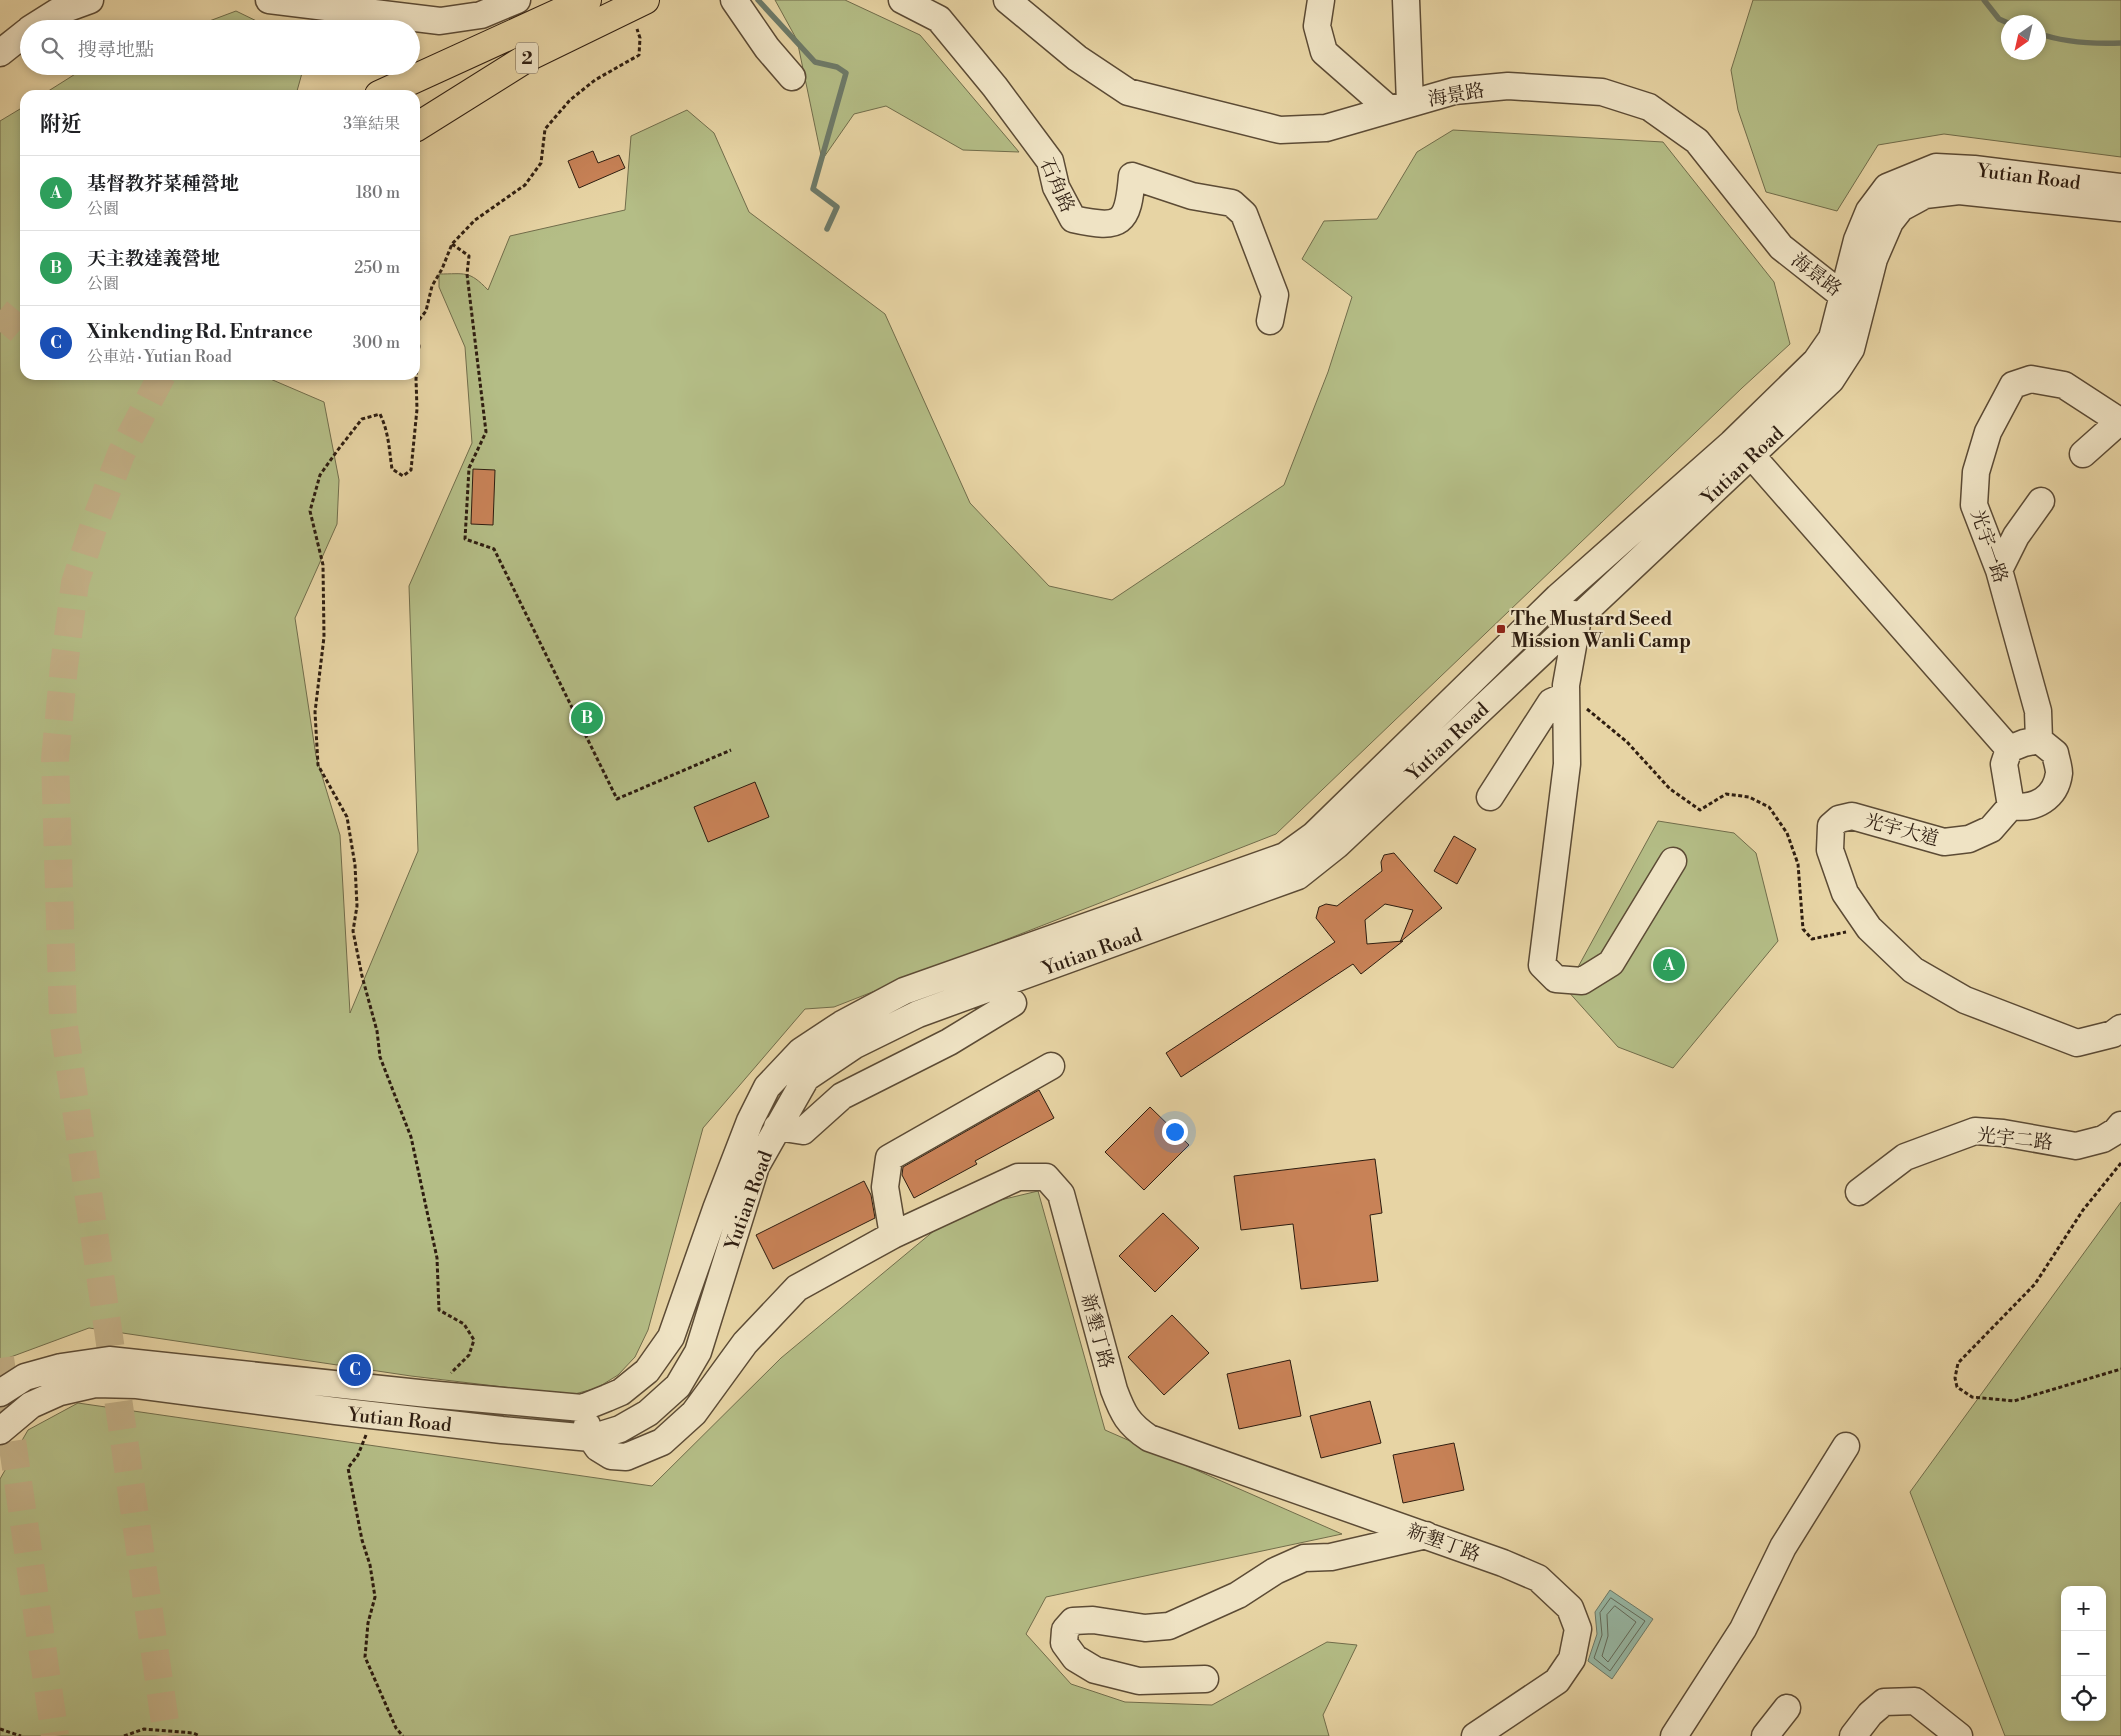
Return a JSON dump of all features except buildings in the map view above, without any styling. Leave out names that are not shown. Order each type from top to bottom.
[{"type":"main road","name":"2","points":[[390,90],[587,0]]},
{"type":"main road","name":"2","points":[[420,125],[530,56],[637,4]]},
{"type":"street","points":[[44,20],[57,12],[90,0]]},
{"type":"street","points":[[269,0],[440,20],[480,15],[513,1]]},
{"type":"street","points":[[734,0],[767,48],[792,77]]},
{"type":"street","name":"石角路","points":[[902,0],[939,19],[995,87],[1050,162],[1056,187],[1073,219],[1087,222],[1114,223],[1123,218],[1130,204],[1132,176],[1192,196],[1232,203],[1244,214],[1275,295],[1270,320]]},
{"type":"street","name":"海景路","points":[[1007,0],[1076,58],[1128,92],[1280,130],[1326,128],[1454,91],[1508,86],[1602,92],[1649,107],[1697,141],[1781,247],[1852,299]]},
{"type":"street","points":[[1321,0],[1317,26],[1324,52],[1399,106]]},
{"type":"street","points":[[1399,106],[1406,0]]},
{"type":"street","points":[[0,54],[20,37]]},
{"type":"street","name":"Yutian Road","points":[[1852,299],[1857,240],[1869,211],[1886,187],[1936,168],[1974,169],[2121,187]]},
{"type":"street","name":"Yutian Road","points":[[0,1431],[31,1405],[60,1392],[95,1384],[137,1385],[373,1416],[591,1438],[620,1430],[648,1413],[678,1386],[698,1352],[756,1166],[806,1078],[855,1045],[928,1011],[1298,876],[1336,845],[1578,618],[1742,450],[1816,361],[1832,338],[1874,259],[1890,222],[1901,208],[1925,195],[1958,192],[2121,208]]},
{"type":"street","name":"光宇一路","points":[[2039,740],[2038,711],[1999,570],[1974,506],[1974,484],[1988,432],[2013,385],[2031,379],[2064,385],[2120,422]]},
{"type":"street","points":[[2084,454],[2120,422]]},
{"type":"street","points":[[1742,450],[2009,749]]},
{"type":"street","name":"Yutian Road","points":[[0,1393],[25,1377],[61,1366],[109,1360],[428,1394],[582,1408],[621,1392],[646,1371],[671,1337],[716,1209],[750,1121],[767,1087],[801,1051],[842,1024],[904,991],[1285,856],[1314,835],[1558,597],[1742,450]]},
{"type":"street","points":[[1999,570],[2016,536],[2041,501]]},
{"type":"street","points":[[1558,597],[1578,618],[1565,696],[1567,764],[1542,965],[1556,979],[1582,982],[1611,963],[1673,861]]},
{"type":"street","points":[[1490,797],[1551,702],[1565,696]]},
{"type":"street","points":[[2039,740],[2055,753],[2059,771],[2054,790],[2045,800],[2025,809],[2011,806],[2004,764],[2009,749],[2039,740]]},
{"type":"street","name":"光宇大道","points":[[2011,806],[1991,829],[1969,840],[1944,842],[1852,816],[1839,819],[1831,826],[1830,850],[1845,893],[1869,928],[1913,970],[1965,1000],[2077,1043],[2113,1034],[2121,1028]]},
{"type":"street","points":[[777,1127],[803,1132],[842,1096],[949,1042],[1013,1003]]},
{"type":"street","points":[[893,1235],[885,1187],[889,1158],[1051,1066]]},
{"type":"street","name":"光宇二路","points":[[1860,1192],[1905,1157],[1975,1131],[2003,1133],[2076,1146],[2103,1139],[2116,1131],[2121,1125]]},
{"type":"street","name":"新墾丁路","points":[[591,1438],[598,1448],[612,1456],[626,1457],[662,1442],[694,1413],[745,1343],[796,1288],[893,1235],[1018,1177],[1046,1177],[1061,1194],[1114,1390],[1122,1412],[1134,1428],[1149,1438],[1503,1563],[1538,1578],[1570,1608],[1578,1629],[1572,1659],[1557,1681],[1475,1736]]},
{"type":"street","points":[[582,1408],[591,1438]]},
{"type":"street","points":[[1674,1736],[1743,1629],[1783,1547],[1846,1446]]},
{"type":"street","points":[[1205,1679],[1139,1681],[1095,1670],[1075,1658],[1064,1643],[1065,1630],[1073,1621],[1093,1620],[1145,1628],[1168,1626],[1238,1595],[1275,1571],[1304,1558],[1332,1557],[1426,1535]]},
{"type":"street","points":[[1853,1736],[1870,1714],[1884,1702],[1915,1701],[1958,1736]]},
{"type":"street","points":[[1765,1736],[1786,1708]]},
{"type":"path","points":[[420,319],[426,311],[432,286],[442,269],[452,244],[474,220],[525,185],[541,163],[545,129],[570,100],[595,80],[639,55],[640,38],[637,4]]},
{"type":"path","points":[[452,244],[469,256],[467,274],[486,432],[470,468],[465,539],[494,549],[617,799],[731,750]]},
{"type":"path","points":[[416,380],[417,409],[410,470],[404,476],[392,469],[387,428],[380,414],[362,419],[320,475],[310,511],[323,565],[324,638],[315,712],[318,765],[347,817],[356,873],[357,906],[353,931],[362,976],[377,1031],[380,1057],[410,1137],[436,1258],[440,1310],[464,1324],[474,1340],[464,1363],[428,1394]]},
{"type":"path","points":[[1565,696],[1592,711],[1627,742],[1670,789],[1700,810],[1726,794],[1748,797],[1769,807],[1787,832],[1798,864],[1803,929],[1812,939],[1869,928]]},
{"type":"path","points":[[2121,1163],[2083,1210],[2035,1284],[1958,1363],[1955,1378],[1957,1387],[1972,1397],[2014,1401],[2121,1369]]},
{"type":"path","points":[[373,1416],[358,1455],[348,1468],[375,1597],[368,1623],[365,1657],[396,1728],[403,1736]]},
{"type":"path","points":[[0,1729],[21,1736]]},
{"type":"path","points":[[124,1736],[144,1729],[193,1733],[200,1736]]},
{"type":"green space","points":[[775,0],[845,0],[920,35],[1019,152],[963,150],[886,106],[854,114],[822,160],[797,40]]},
{"type":"green space","points":[[1753,0],[2121,0],[2121,157],[1944,134],[1878,145],[1837,211],[1766,192],[1738,110],[1731,70]]},
{"type":"green space","points":[[236,11],[254,20],[212,20]]},
{"type":"green space","points":[[74,75],[301,75],[297,90],[50,90]]},
{"type":"green space","points":[[20,109],[20,380],[273,380],[324,402],[339,480],[337,524],[295,618],[316,756],[340,835],[350,1013],[418,851],[409,586],[472,443],[465,347],[439,287],[439,274],[466,274],[476,279],[488,290],[510,236],[625,210],[631,136],[687,110],[714,133],[749,212],[885,314],[970,503],[1049,586],[1112,600],[1284,485],[1328,372],[1352,297],[1302,259],[1324,221],[1377,219],[1417,152],[1453,130],[1663,142],[1774,282],[1790,344],[1276,834],[834,1007],[805,1009],[703,1128],[648,1330],[635,1357],[618,1375],[597,1388],[571,1395],[411,1376],[89,1328],[8,1358],[0,1367],[0,121]]},
{"type":"green space","points":[[1658,821],[1734,833],[1756,853],[1778,941],[1673,1068],[1618,1047],[1566,989]]},
{"type":"green space","points":[[1038,1191],[1105,1430],[1342,1534],[1046,1597],[1026,1634],[1071,1684],[1125,1702],[1212,1705],[1327,1642],[1357,1645],[1323,1715],[1329,1736],[0,1736],[0,1479],[28,1430],[78,1403],[652,1486],[781,1358],[959,1210]]},
{"type":"green space","points":[[2121,1202],[2121,1736],[2005,1736],[1910,1492]]},
{"type":"water","points":[[1610,1590],[1653,1619],[1612,1679],[1588,1661],[1597,1634],[1595,1612]]},
{"type":"waterway","points":[[758,0],[815,62],[837,67],[846,73],[813,189],[837,207],[827,229]]},
{"type":"waterway","points":[[1984,0],[2001,20]]},
{"type":"waterway","points":[[2046,35],[2079,42],[2121,43]]},
{"type":"tunnel","points":[[0,332],[20,308]]},
{"type":"tunnel","points":[[159,380],[121,454],[95,522],[75,583],[64,666],[55,759],[63,1020],[167,1736]]},
{"type":"tunnel","points":[[0,1358],[55,1736]]},
{"type":"place","name":"The Mustard Seed Mission Wanli Camp","points":[[1501,629]]},
{"type":"place","name":"天主教達義營地","points":[[587,718]]},
{"type":"place","name":"基督教芥菜種營地","points":[[1669,965]]},
{"type":"place","name":"Xinkending Rd. Entrance","points":[[355,1370]]}]
